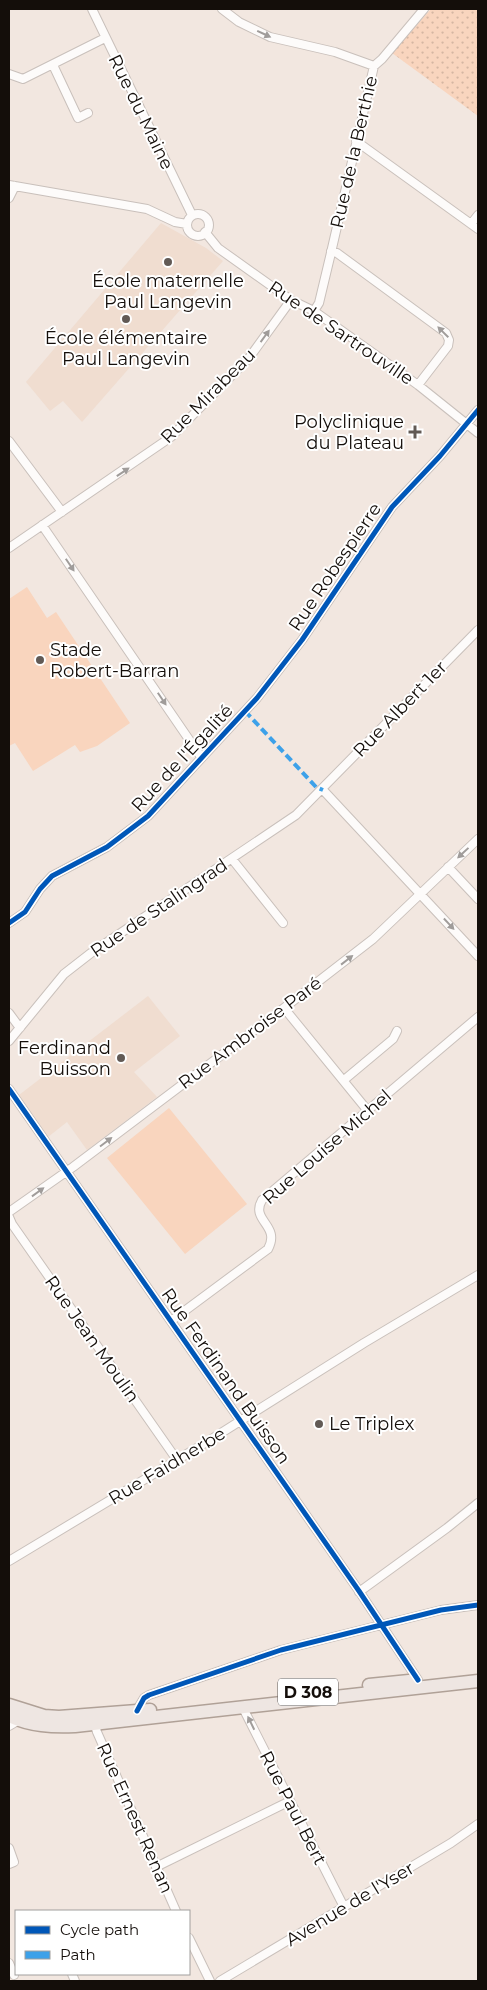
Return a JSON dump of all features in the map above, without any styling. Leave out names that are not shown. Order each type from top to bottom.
[{"type":"main road","name":"D 308","points":[[9,1705],[16,1719],[41,1726],[94,1720],[137,1711],[478,1674]]},
{"type":"main road","name":"D 308","points":[[94,1720],[126,1721],[478,1681]]},
{"type":"street","name":"Rue du Maine","points":[[92,9],[192,216]]},
{"type":"street","points":[[222,9],[239,22],[270,37],[334,52],[374,66]]},
{"type":"street","name":"Rue de la Berthie","points":[[314,311],[319,303],[374,66],[424,9]]},
{"type":"street","points":[[9,74],[23,80],[105,38]]},
{"type":"street","points":[[53,64],[78,118],[88,113]]},
{"type":"street","points":[[356,141],[475,227],[478,215]]},
{"type":"street","points":[[9,198],[12,186],[146,209],[175,222],[187,224]]},
{"type":"street","points":[[199,214],[207,219],[208,226],[205,232],[195,235],[189,231],[187,224],[192,216],[199,214]]},
{"type":"street","name":"Rue de Sartrouville","points":[[205,232],[218,248],[291,300],[314,311],[418,385],[478,433]]},
{"type":"street","points":[[331,251],[337,253],[446,334],[449,340],[448,346],[418,385]]},
{"type":"street","name":"Rue Mirabeau","points":[[9,548],[171,437],[249,358],[291,300]]},
{"type":"street","name":"Rue Robespierre","points":[[257,698],[302,640],[392,507],[478,410]]},
{"type":"street","points":[[9,441],[62,512]]},
{"type":"street","points":[[42,525],[201,757]]},
{"type":"street","name":"Rue Albert 1er","points":[[323,790],[478,630]]},
{"type":"street","name":"Rue de l'Égalité","points":[[9,923],[24,912],[40,888],[52,876],[107,848],[148,816],[257,698]]},
{"type":"street","points":[[323,790],[478,956]]},
{"type":"street","name":"Rue de Stalingrad","points":[[9,1041],[64,974],[84,958],[128,926],[296,815],[323,790]]},
{"type":"street","name":"Rue Ambroise Paré","points":[[9,1212],[284,1008],[373,939],[478,839]]},
{"type":"street","points":[[232,858],[283,923]]},
{"type":"street","points":[[448,867],[478,899]]},
{"type":"street","points":[[284,1008],[368,1111]]},
{"type":"street","points":[[9,1013],[20,1028]]},
{"type":"street","name":"Rue Louise Michel","points":[[171,1322],[268,1249],[272,1236],[270,1228],[258,1214],[258,1207],[262,1200],[478,1017]]},
{"type":"street","points":[[344,1080],[393,1039],[397,1031]]},
{"type":"street","name":"Rue Ferdinand Buisson","points":[[9,1089],[383,1626],[418,1680]]},
{"type":"street","name":"Rue Jean Moulin","points":[[9,1217],[12,1224],[177,1460]]},
{"type":"street","name":"Rue Faidherbe","points":[[10,1558],[241,1422],[364,1342],[478,1274]]},
{"type":"street","points":[[359,1592],[478,1503]]},
{"type":"street","points":[[126,1721],[137,1711],[144,1698],[281,1650],[441,1610],[478,1606]]},
{"type":"street","name":"Rue Paul Bert","points":[[243,1708],[344,1907]]},
{"type":"street","name":"Rue Ernest Renan","points":[[94,1720],[176,1910]]},
{"type":"street","points":[[156,1867],[290,1801]]},
{"type":"street","name":"Avenue de l'Yser","points":[[220,1981],[451,1843],[478,1824]]},
{"type":"street","points":[[9,1848],[14,1862],[9,1864]]},
{"type":"street","points":[[190,1940],[210,1981]]},
{"type":"street","points":[[9,1963],[14,1975]]},
{"type":"shaded area","points":[[431,9],[478,9],[478,116],[392,53]]},
{"type":"shaded area","name":"École élémentaire Paul Langevin","points":[[161,223],[206,248],[223,261],[82,422],[63,401],[50,411],[26,382]]},
{"type":"shaded area","name":"Stade Robert-Barran","points":[[27,587],[47,618],[56,612],[130,723],[97,746],[80,752],[75,745],[33,771],[15,743],[9,746],[9,599]]},
{"type":"shaded area","points":[[148,996],[180,1036],[134,1072],[157,1097],[87,1150],[67,1122],[48,1137],[19,1095]]},
{"type":"shaded area","points":[[169,1108],[247,1204],[185,1254],[107,1158]]},
{"type":"marked path","points":[[245,711],[316,787],[323,790]]},
{"type":"cycle path","points":[[9,923],[25,912],[40,889],[52,876],[107,847],[148,816],[257,698],[302,640],[392,507],[440,456],[478,410]]},
{"type":"cycle path","points":[[9,1089],[359,1591],[418,1680]]},
{"type":"cycle path","points":[[137,1711],[144,1698],[149,1695],[281,1650],[441,1610],[478,1605]]},
{"type":"place","name":"École maternelle Paul Langevin","points":[[168,262]]},
{"type":"place","name":"École élémentaire Paul Langevin","points":[[126,319]]},
{"type":"place","name":"Polyclinique du Plateau","points":[[415,432]]},
{"type":"place","name":"Stade Robert-Barran","points":[[40,660]]},
{"type":"place","name":"Ferdinand Buisson","points":[[121,1058]]},
{"type":"place","name":"Le Triplex","points":[[319,1424]]}]
